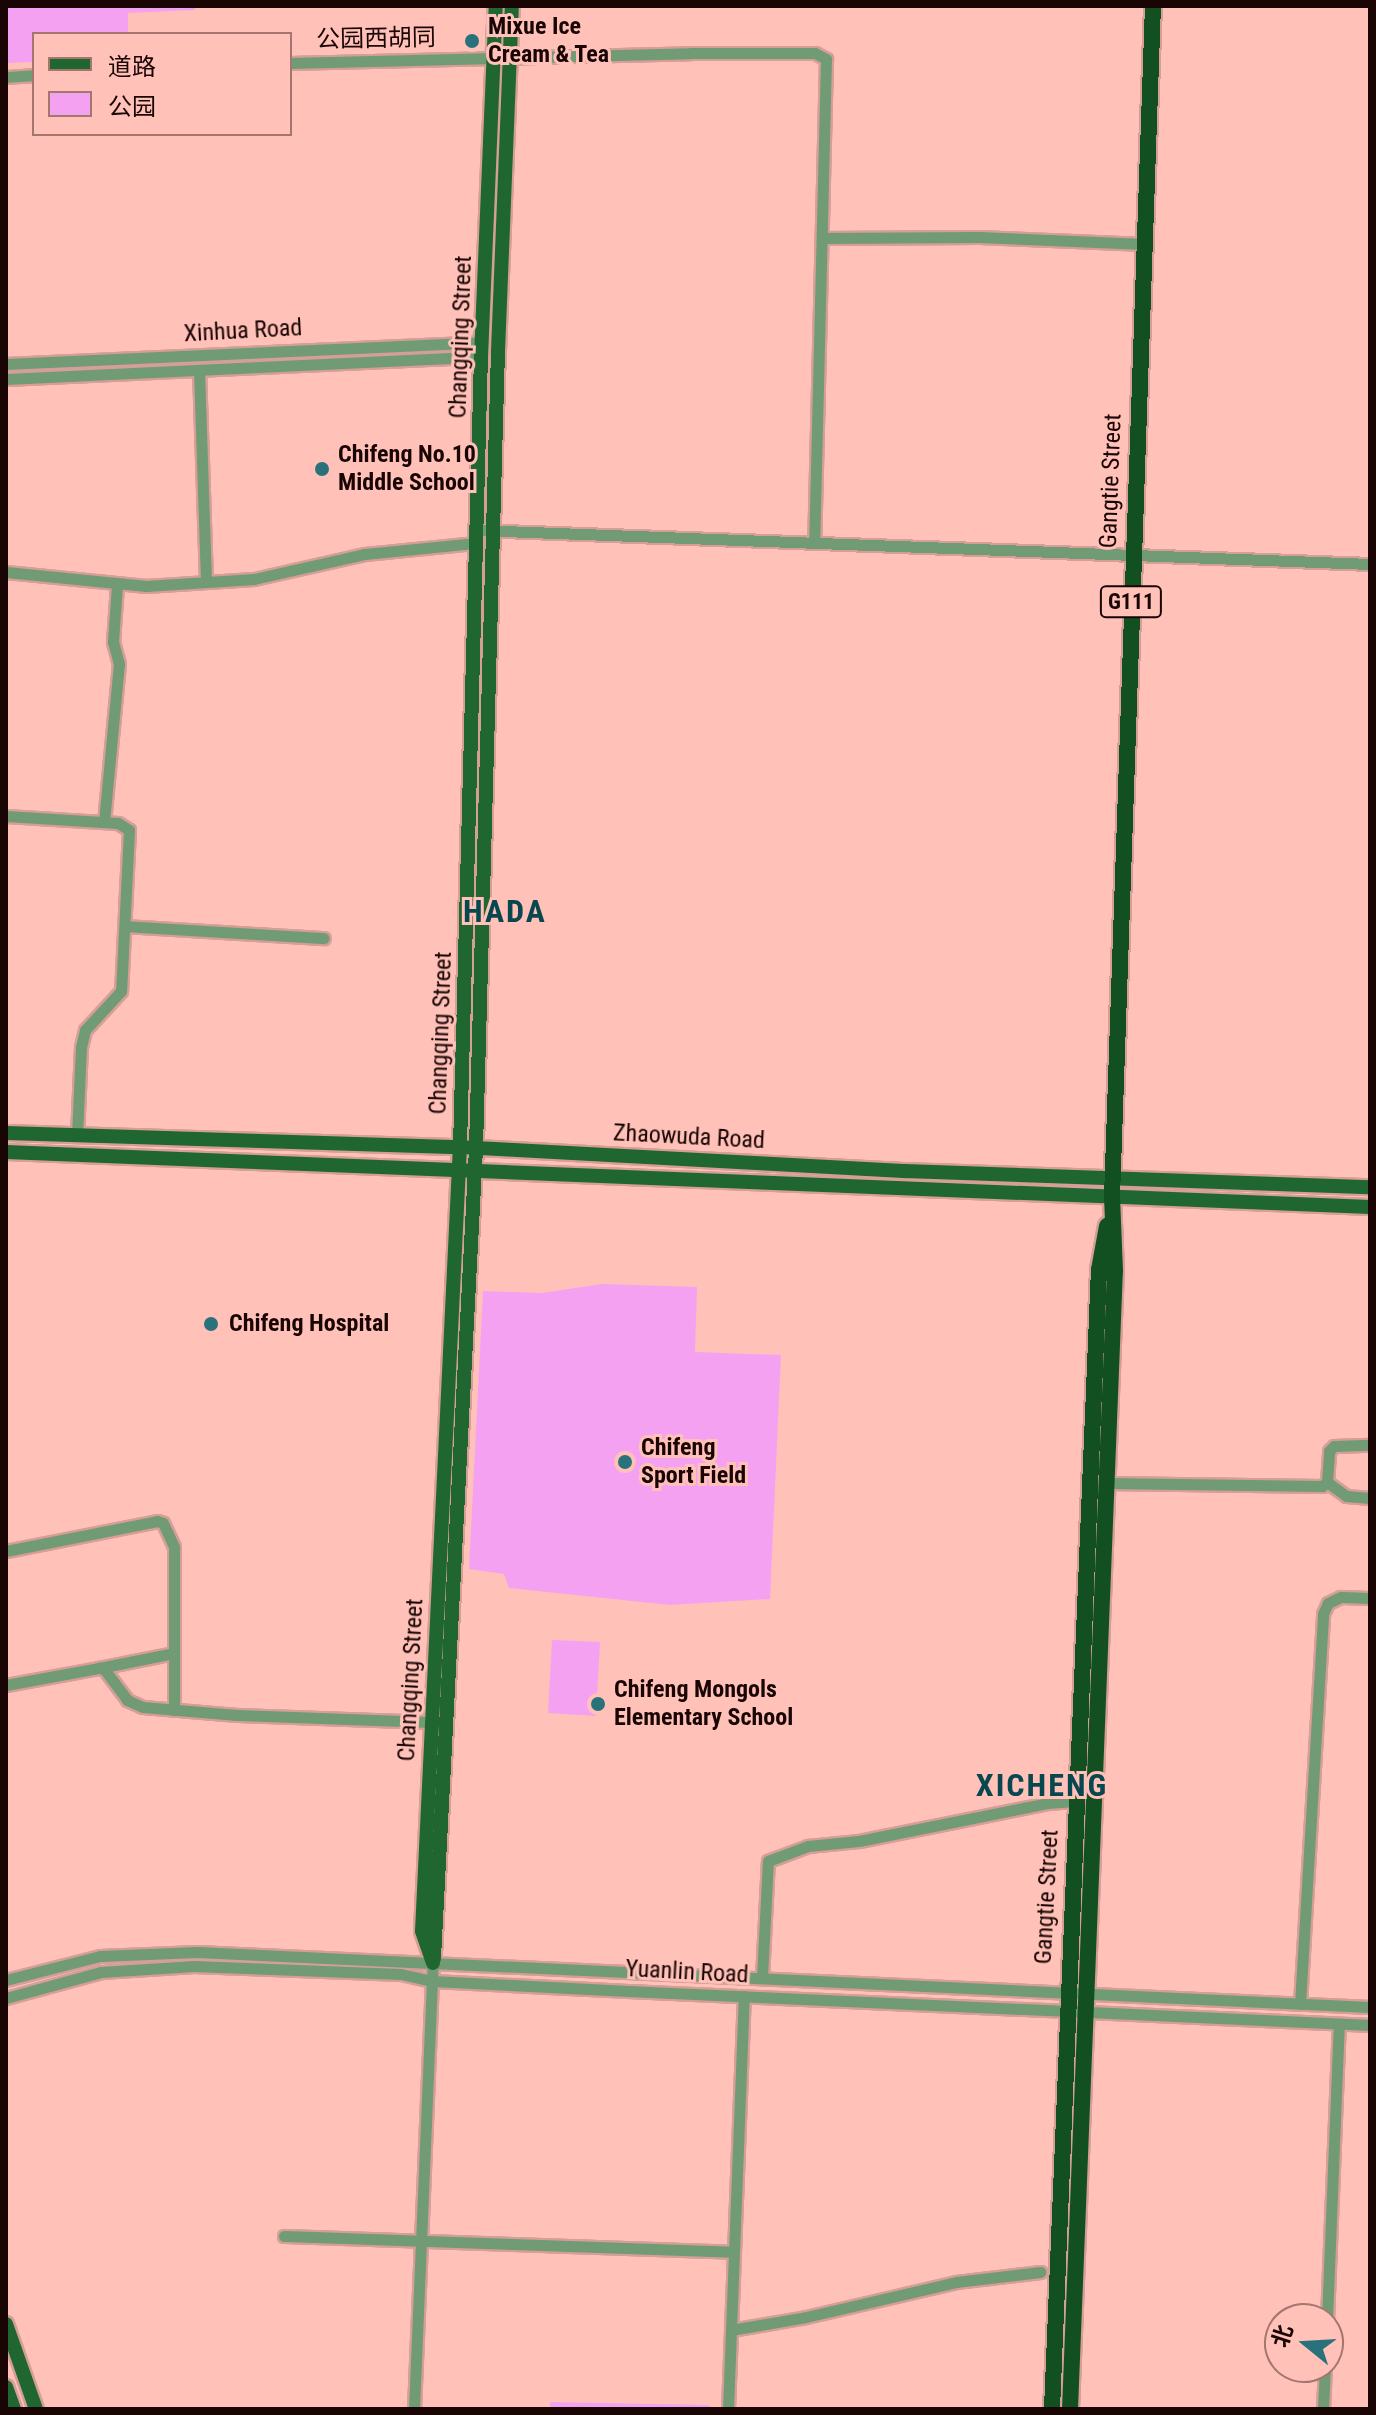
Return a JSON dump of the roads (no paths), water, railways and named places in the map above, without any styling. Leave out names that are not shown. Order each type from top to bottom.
[{"type":"highway","name":"Gangtie Street","points":[[1070,2409],[1115,1271],[1112,1197],[1153,6]]},
{"type":"highway","name":"Gangtie Street","points":[[1052,2409],[1099,1270],[1112,1197]]},
{"type":"main road","name":"Changqing Street","points":[[433,1963],[422,1931],[460,1147],[481,357],[496,6]]},
{"type":"main road","name":"Changqing Street","points":[[433,1963],[476,1148],[493,531],[512,6]]},
{"type":"main road","name":"Zhaowuda Road","points":[[6,1133],[460,1147],[905,1171],[1370,1187]]},
{"type":"main road","name":"Zhaowuda Road","points":[[6,1152],[1370,1207]]},
{"type":"main road","points":[[6,2324],[36,2409]]},
{"type":"main road","points":[[6,2387],[14,2409]]},
{"type":"street","name":"公园西胡同","points":[[292,63],[815,53],[826,59],[822,238]]},
{"type":"street","points":[[6,77],[32,75]]},
{"type":"street","points":[[814,543],[822,238],[979,237],[1144,244]]},
{"type":"street","name":"Xinhua Road","points":[[6,364],[482,342]]},
{"type":"street","name":"Xinhua Road","points":[[6,379],[481,357]]},
{"type":"street","points":[[199,370],[206,582]]},
{"type":"street","points":[[6,572],[117,585],[254,579],[476,537],[493,531],[1370,564]]},
{"type":"street","points":[[104,822],[119,664],[113,642],[117,585]]},
{"type":"street","points":[[6,816],[118,823],[129,830],[121,991],[85,1030],[81,1047],[77,1135]]},
{"type":"street","points":[[125,926],[324,938]]},
{"type":"street","points":[[1106,1483],[1322,1486],[1327,1482],[1329,1451],[1334,1446],[1370,1445]]},
{"type":"street","points":[[1327,1482],[1346,1496],[1370,1498]]},
{"type":"street","points":[[6,1551],[157,1521],[163,1523],[174,1547],[174,1710]]},
{"type":"street","points":[[1300,2004],[1323,1614],[1328,1603],[1341,1597],[1370,1598]]},
{"type":"street","points":[[6,1685],[174,1653]]},
{"type":"street","points":[[99,1668],[104,1669],[127,1700],[143,1707],[431,1722]]},
{"type":"street","points":[[762,1978],[768,1861],[808,1846],[859,1841],[1047,1803],[1075,1801]]},
{"type":"street","name":"Yuanlin Road","points":[[6,1980],[100,1956],[142,1952],[1370,2007]]},
{"type":"street","name":"Changqing Street","points":[[414,2409],[433,1963]]},
{"type":"street","name":"Yuanlin Road","points":[[6,1998],[101,1972],[151,1967],[401,1974],[432,1981],[1370,2025]]},
{"type":"street","points":[[728,2409],[744,1996]]},
{"type":"street","points":[[1328,2303],[1339,2024]]},
{"type":"street","points":[[284,2236],[734,2252]]},
{"type":"street","points":[[731,2330],[806,2317],[956,2282],[1040,2272]]},
{"type":"street","points":[[1323,2409],[1324,2383]]},
{"type":"place","name":"Mixue Ice Cream & Tea","points":[[472,41]]},
{"type":"place","name":"Chifeng No.10 Middle School","points":[[322,469]]},
{"type":"place","name":"Chifeng Hospital","points":[[211,1324]]},
{"type":"place","name":"Chifeng Sport Field","points":[[625,1462]]},
{"type":"place","name":"Chifeng Mongols Elementary School","points":[[598,1704]]},
{"type":"district","name":"HADA","points":[[505,911]]},
{"type":"district","name":"XICHENG","points":[[1042,1785]]}]
